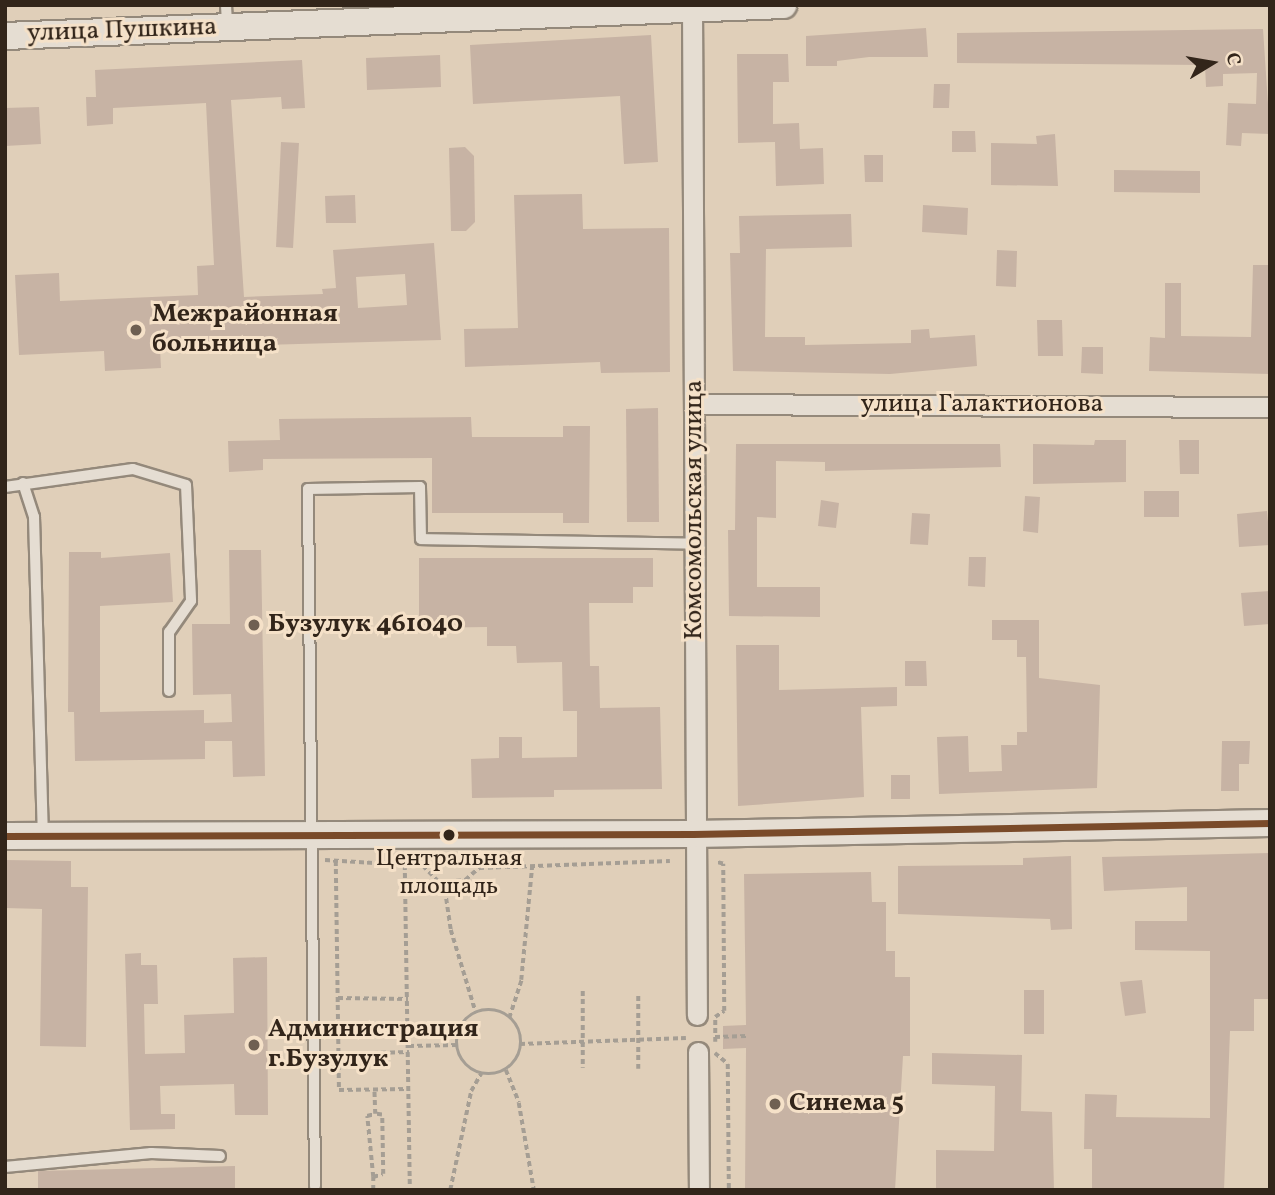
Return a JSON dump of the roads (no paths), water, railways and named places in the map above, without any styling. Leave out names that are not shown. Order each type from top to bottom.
[{"type":"street","name":"улица Пушкина","points":[[5,36],[226,16],[783,5]]},
{"type":"street","name":"Комсомольская улица","points":[[692,6],[696,544],[693,834],[697,1015]]},
{"type":"street","name":"улица Галактионова","points":[[695,404],[1270,407]]},
{"type":"street","points":[[5,836],[43,835],[316,848],[693,834],[1270,823]]},
{"type":"street","points":[[699,1190],[701,1042]]},
{"type":"lane","points":[[5,486],[133,469],[187,485],[191,601],[169,632],[169,691]]},
{"type":"lane","points":[[23,483],[34,517],[43,835]]},
{"type":"lane","points":[[315,1186],[316,848],[308,489],[420,487],[421,539],[696,544]]},
{"type":"lane","points":[[5,1167],[151,1153],[220,1156]]},
{"type":"place","name":"Межрайонная больница","points":[[136,330]]},
{"type":"place","name":"Бузулук 461040","points":[[254,625]]},
{"type":"place","name":"Центральная площадь","points":[[449,835]]},
{"type":"place","name":"Администрация г.Бузулук","points":[[254,1045]]},
{"type":"place","name":"Синема 5","points":[[775,1104]]}]
